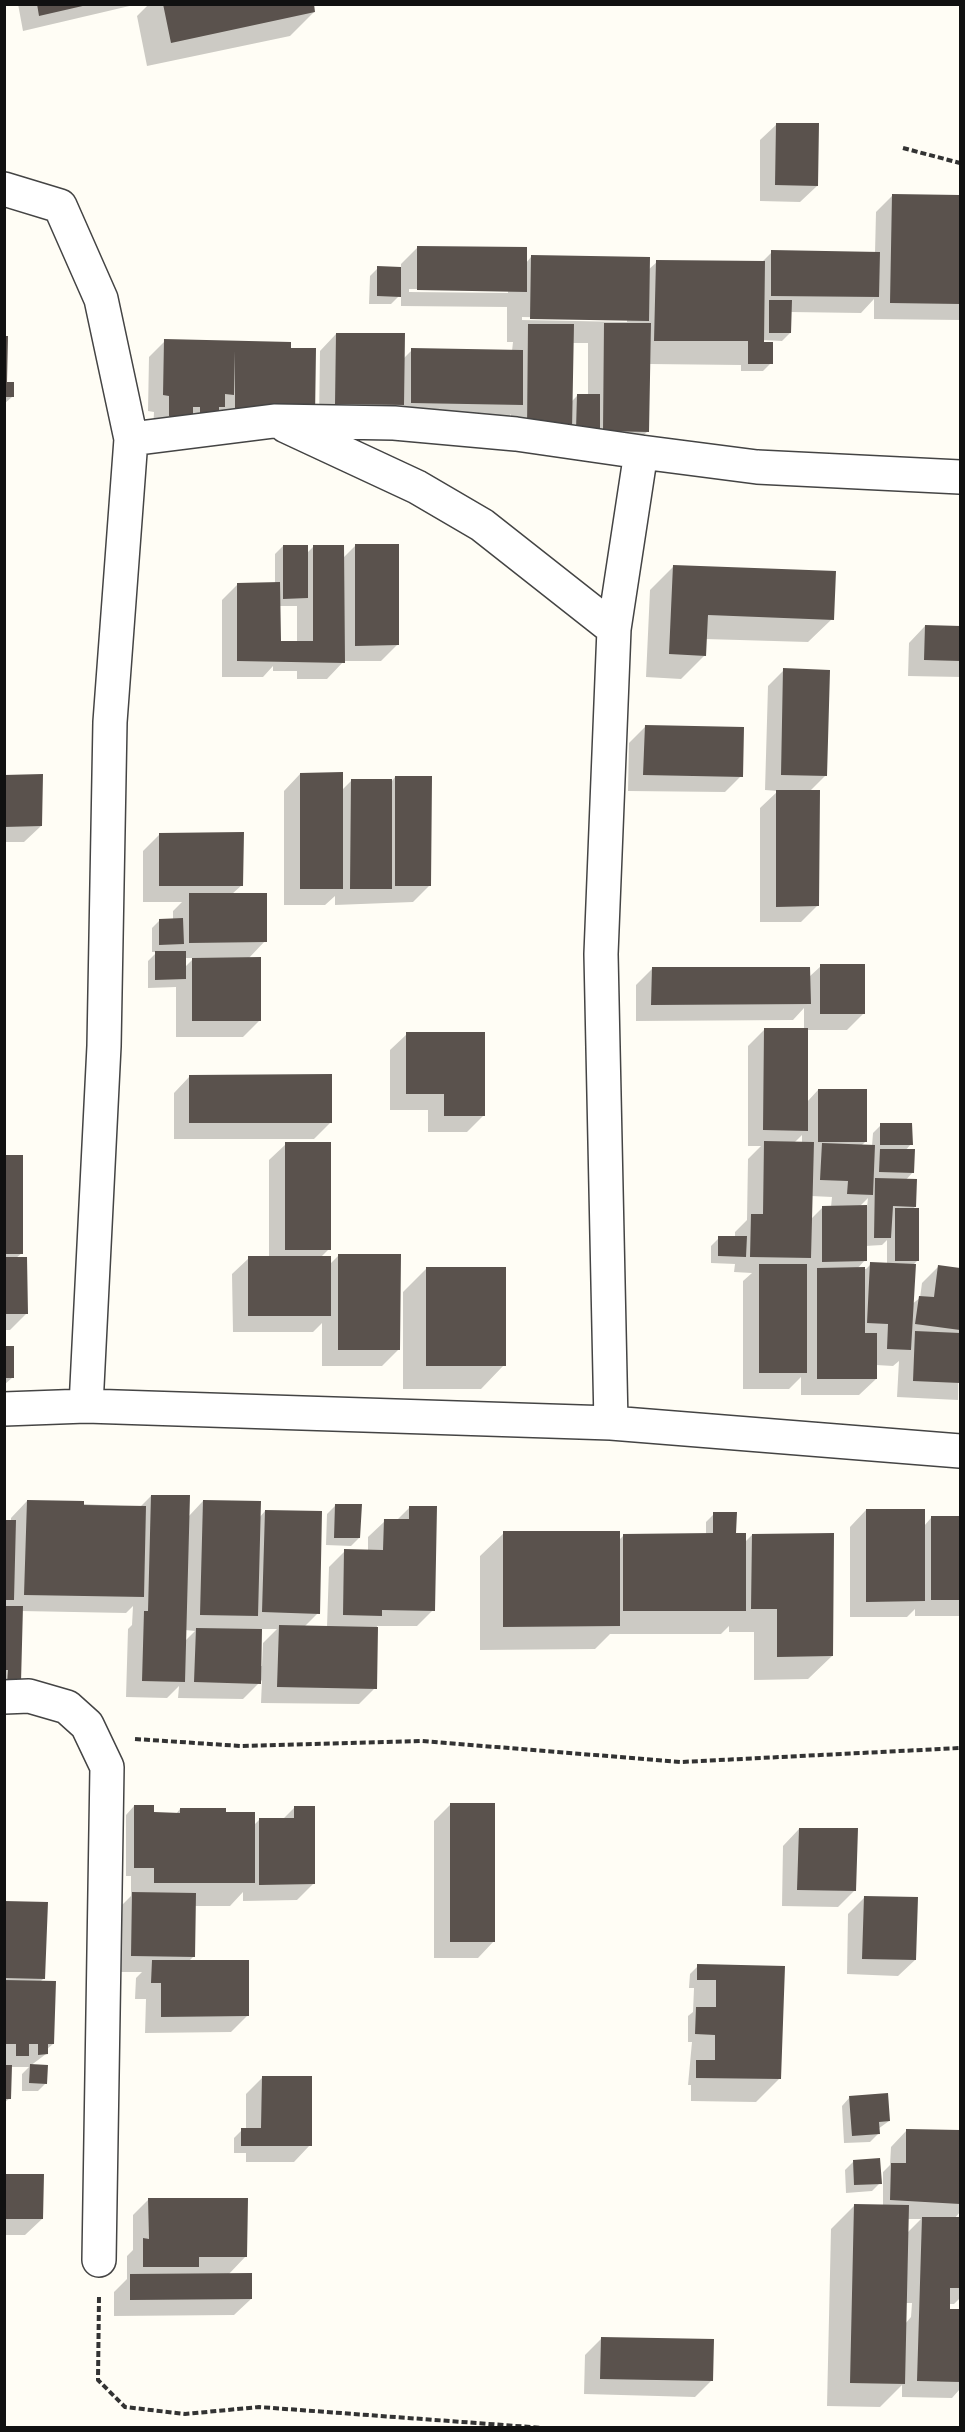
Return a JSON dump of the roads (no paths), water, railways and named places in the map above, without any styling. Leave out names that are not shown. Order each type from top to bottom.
[{"type":"street","points":[[4,189],[60,206],[101,299],[131,439],[110,722],[104,1046],[86,1406]]},
{"type":"street","points":[[131,439],[274,421],[394,423],[516,434],[757,467],[960,477]]},
{"type":"street","points":[[274,421],[417,487],[482,525],[614,629]]},
{"type":"street","points":[[611,1423],[601,954],[614,629],[641,452]]},
{"type":"street","points":[[4,1409],[86,1406],[611,1423],[960,1450]]},
{"type":"street","points":[[4,1697],[29,1696],[67,1707],[87,1725],[107,1767],[99,2260]]}]
